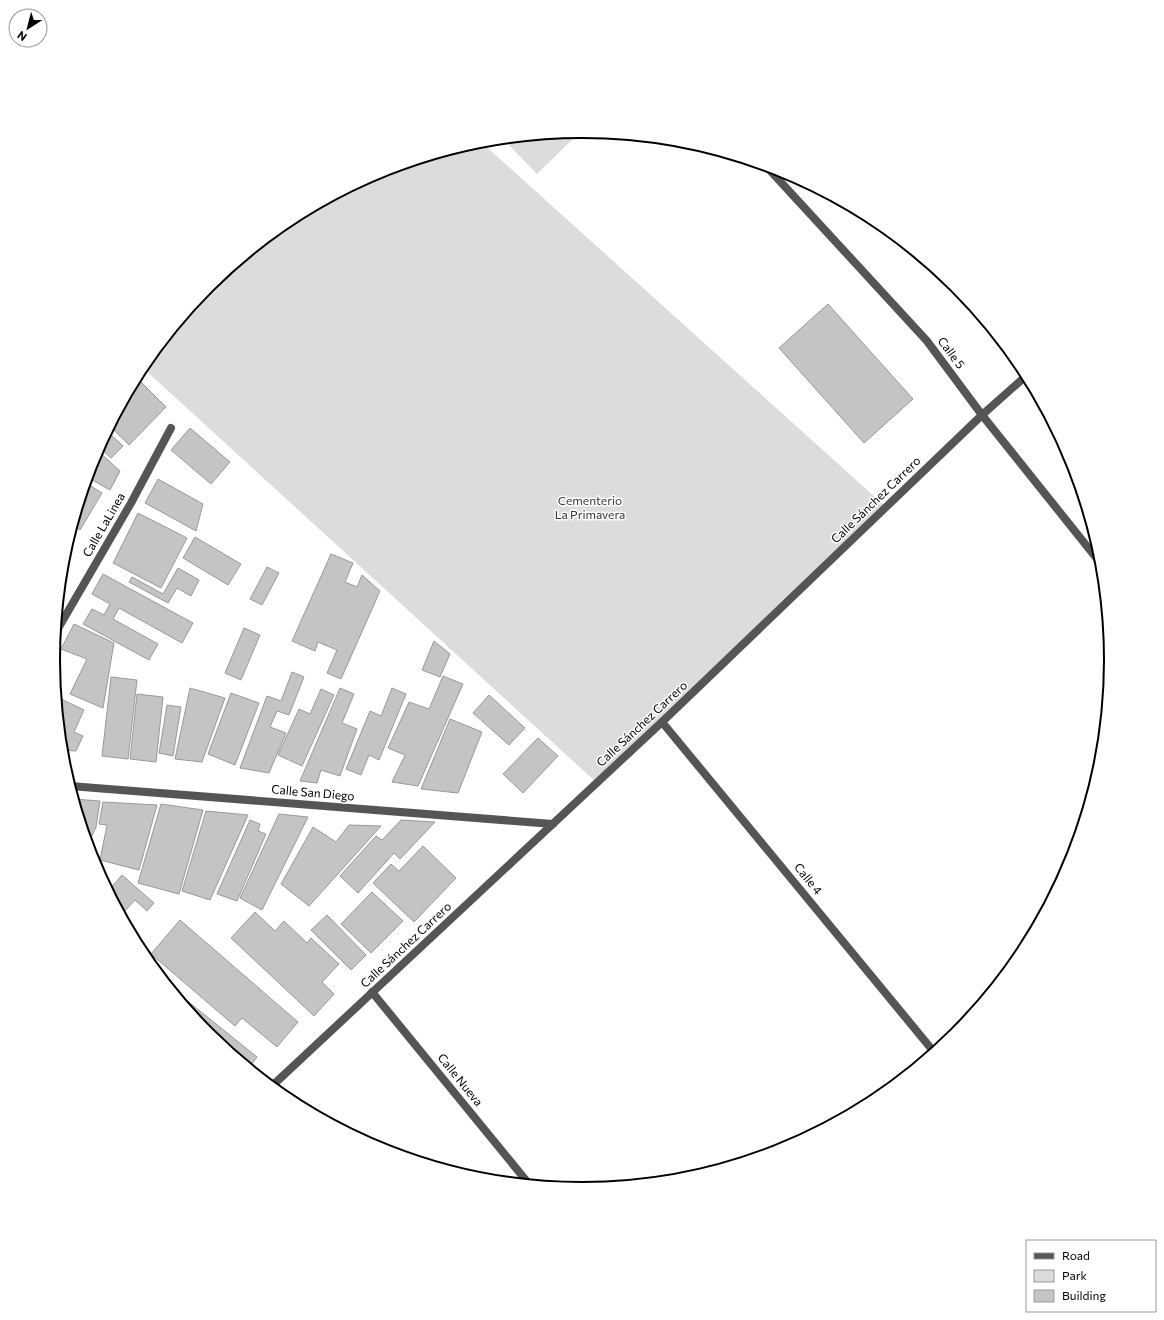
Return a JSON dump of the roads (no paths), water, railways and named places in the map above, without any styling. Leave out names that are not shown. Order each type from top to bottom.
[{"type":"street","name":"Calle 5","points":[[774,175],[927,341],[982,415],[1093,554]]},
{"type":"street","name":"Calle Sánchez Carrero","points":[[276,1082],[662,722],[982,415],[1022,380]]},
{"type":"street","name":"Calle LaLinea","points":[[61,623],[131,503],[171,428]]},
{"type":"street","name":"Calle 4","points":[[662,722],[931,1048]]},
{"type":"street","name":"Calle San Diego","points":[[76,786],[553,824]]},
{"type":"street","name":"Calle Nueva","points":[[372,992],[525,1179]]},
{"type":"park label","name":"Cementerio La Primavera","points":[[590,508]]}]
